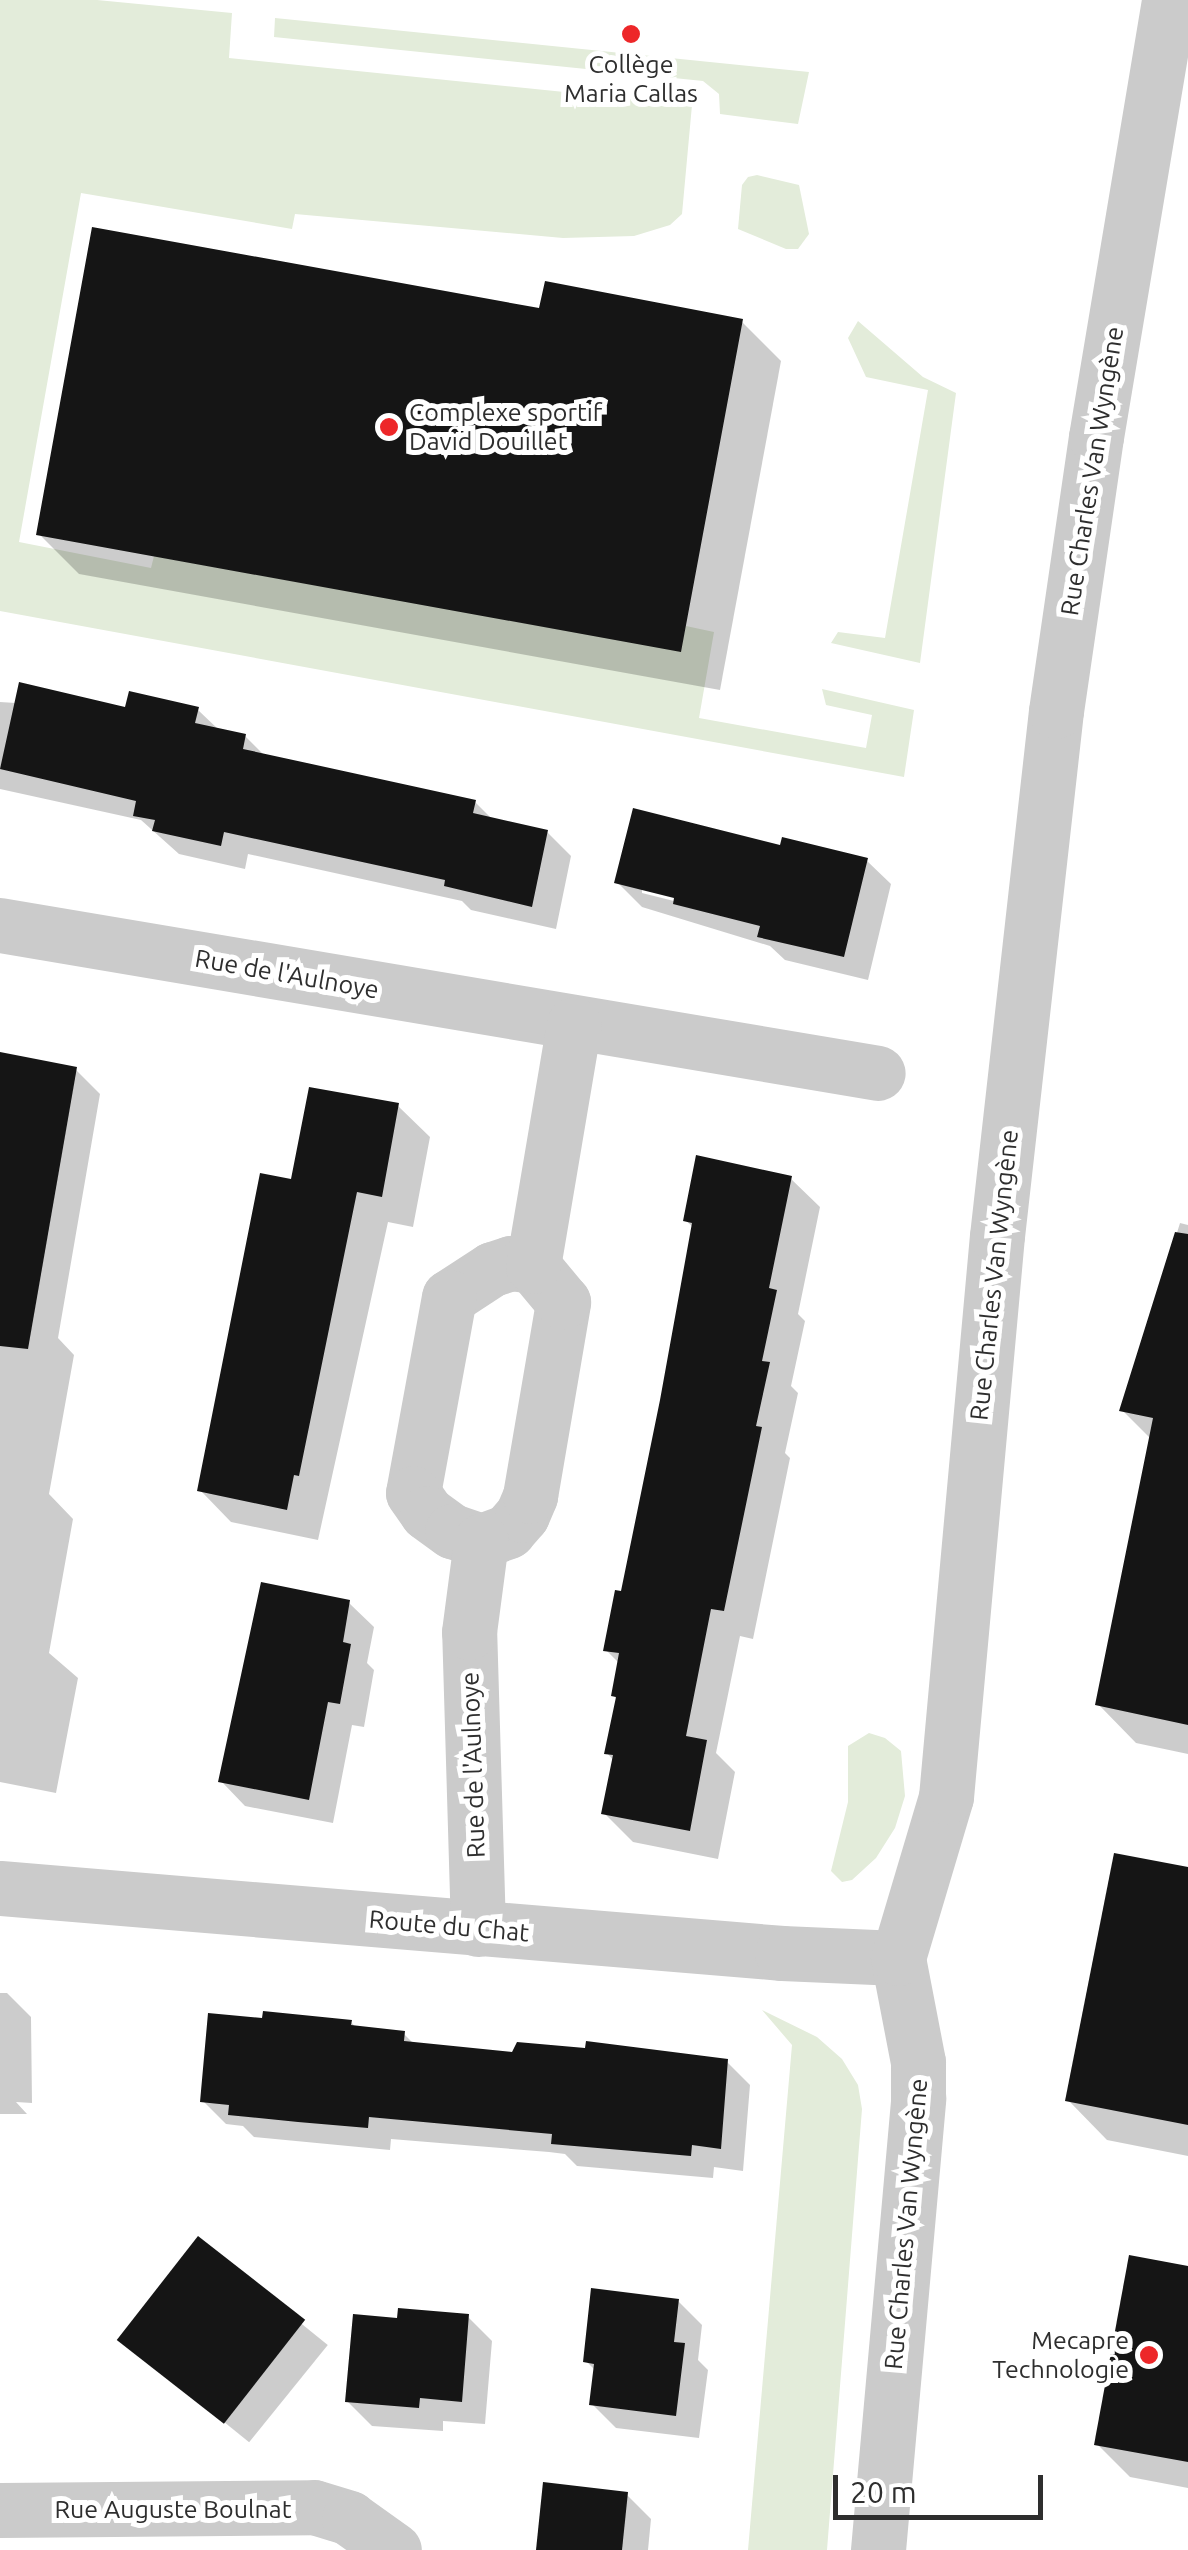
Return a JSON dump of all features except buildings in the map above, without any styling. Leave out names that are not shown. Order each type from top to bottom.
[{"type":"street","name":"Rue Charles Van Wyngène","points":[[878,2550],[918,2098],[918,2062],[898,1958],[946,1797],[996,1236],[1056,711],[1096,437],[1169,0]]},
{"type":"street","name":"Rue de l'Aulnoye","points":[[0,925],[878,1073]]},
{"type":"street","points":[[533,1266],[574,1024]]},
{"type":"street","points":[[511,1263],[533,1266],[563,1302],[530,1496],[522,1516],[508,1530],[481,1541],[452,1530],[427,1513],[413,1493],[449,1296],[492,1269],[511,1263]]},
{"type":"street","name":"Rue de l'Aulnoye","points":[[478,1929],[468,1632],[481,1541]]},
{"type":"street","name":"Route du Chat","points":[[0,1888],[478,1929],[898,1958]]},
{"type":"street","name":"Rue Auguste Boulnat","points":[[0,2510],[314,2508],[349,2518],[394,2550]]},
{"type":"green space","points":[[0,0],[97,0],[232,13],[229,58],[692,105],[682,214],[670,225],[634,236],[563,238],[295,214],[292,229],[81,193],[19,542],[151,568],[154,556],[680,651],[686,626],[714,632],[699,718],[866,748],[872,715],[826,705],[822,689],[914,710],[904,777],[0,611]]},
{"type":"green space","points":[[275,18],[809,72],[798,124],[720,114],[719,94],[703,81],[274,37]]},
{"type":"green space","points":[[757,175],[799,185],[809,234],[798,249],[786,249],[738,229],[742,185],[748,177]]},
{"type":"green space","points":[[858,321],[923,377],[956,393],[920,663],[831,643],[838,632],[885,638],[928,390],[866,377],[848,338]]},
{"type":"green space","points":[[869,1733],[885,1738],[901,1751],[905,1796],[895,1828],[876,1858],[852,1880],[842,1882],[831,1871],[848,1802],[848,1746]]},
{"type":"green space","points":[[762,2010],[817,2037],[842,2059],[858,2085],[862,2109],[827,2550],[748,2550],[792,2045]]},
{"type":"place","name":"Collège Maria Callas","points":[[631,34]]},
{"type":"place","name":"Complexe sportif David Douillet","points":[[389,427]]},
{"type":"place","name":"Mecapre Technologie","points":[[1149,2355]]}]
